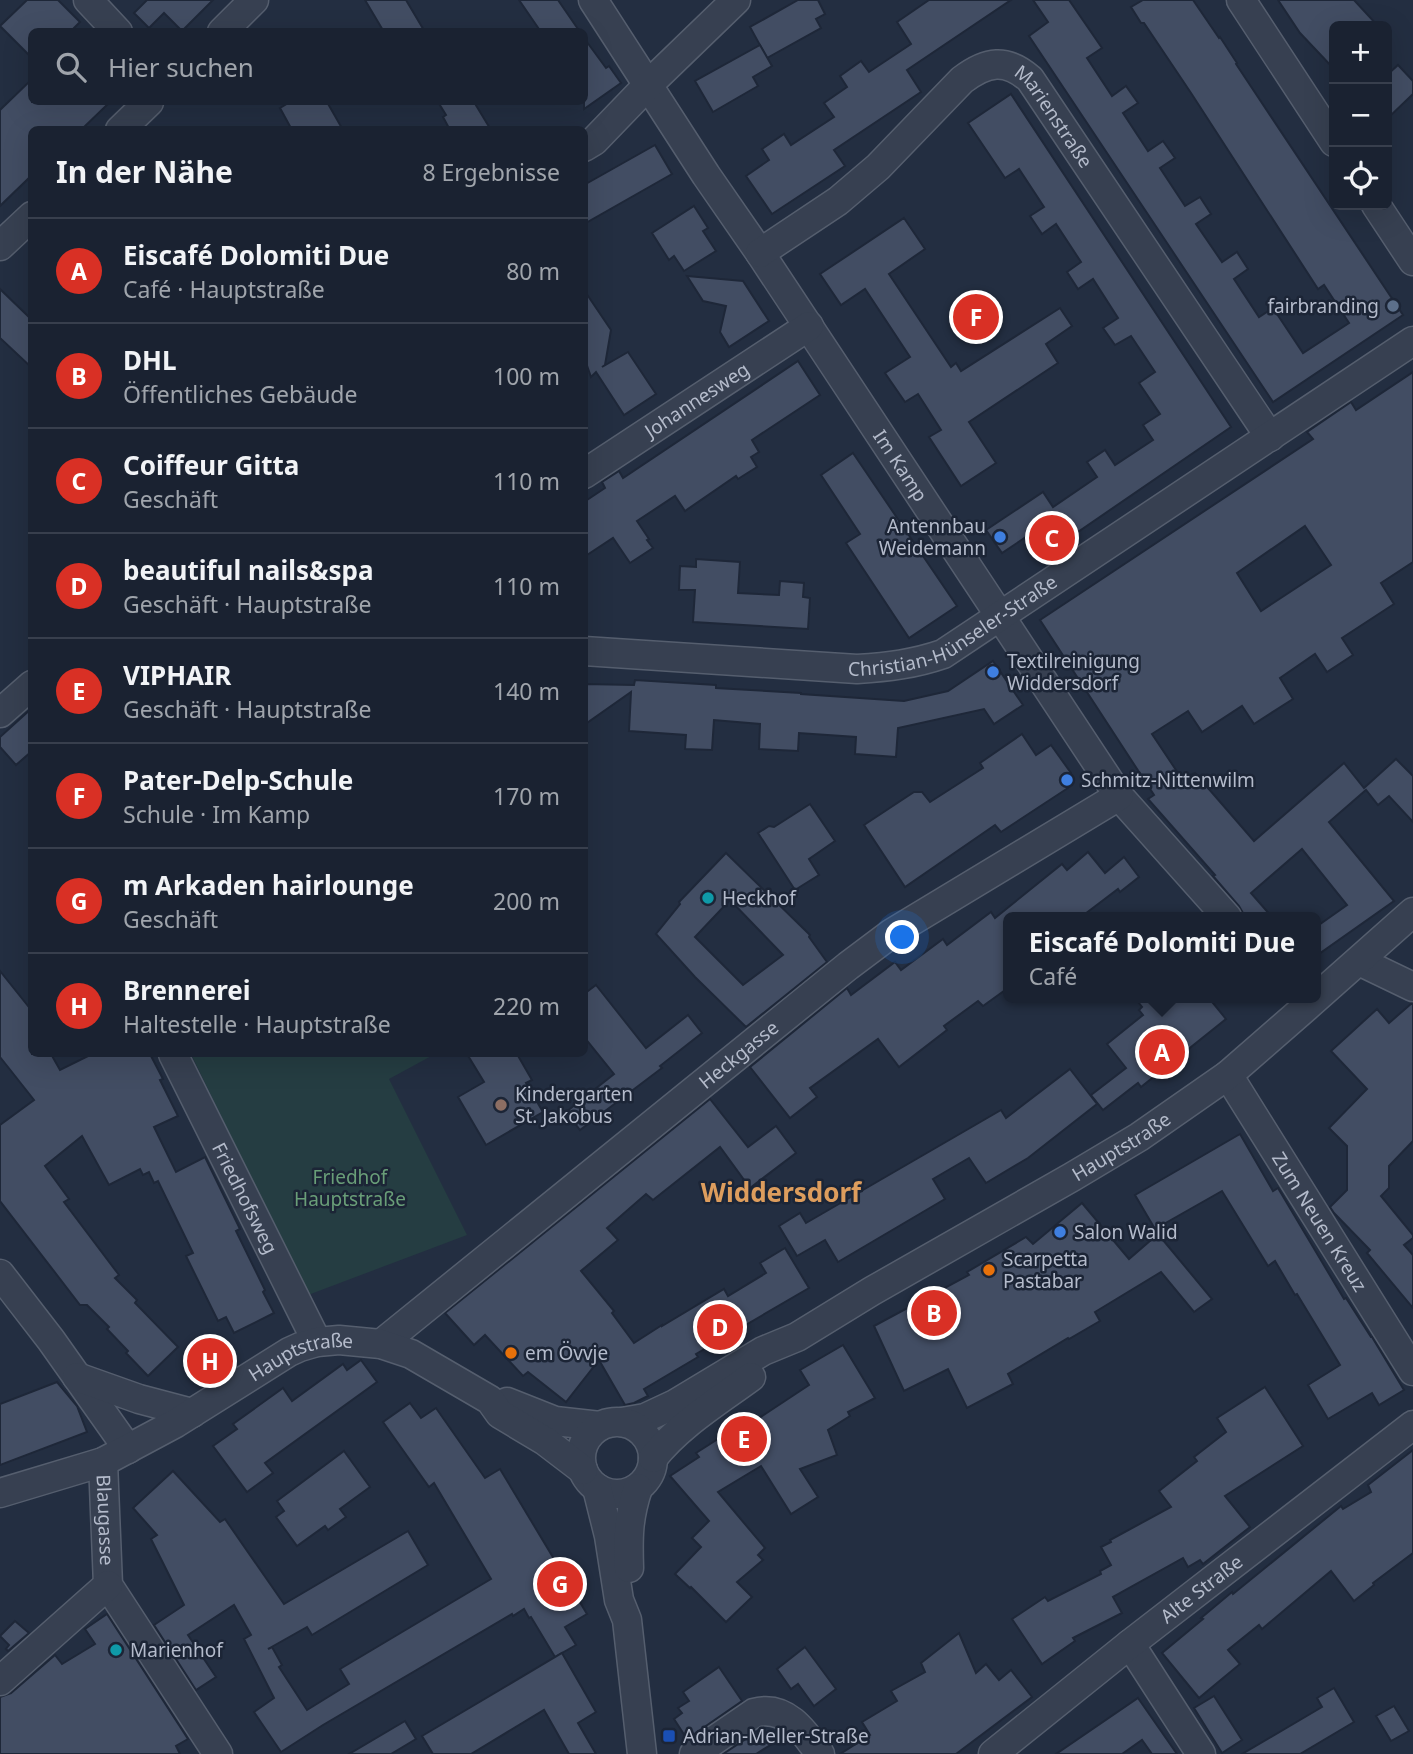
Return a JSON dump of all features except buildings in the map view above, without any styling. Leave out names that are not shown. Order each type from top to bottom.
[{"type":"street","points":[[88,0],[114,28]]},
{"type":"street","points":[[226,28],[254,0]]},
{"type":"street","name":"Im Kamp","points":[[593,0],[706,175],[1119,796],[1223,912]]},
{"type":"street","points":[[588,145],[736,0]]},
{"type":"street","points":[[1241,0],[1329,134]]},
{"type":"street","name":"Marienstraße","points":[[760,253],[838,201],[878,167],[962,80],[974,71],[1000,64],[1012,66],[1030,79],[1270,437]]},
{"type":"street","points":[[124,126],[146,105]]},
{"type":"street","points":[[1379,210],[1413,261]]},
{"type":"street","points":[[0,246],[28,220]]},
{"type":"street","name":"Johannesweg","points":[[588,471],[808,326]]},
{"type":"street","name":"Christian-Hünseler-Straße","points":[[588,651],[857,669],[893,667],[943,654],[1413,341]]},
{"type":"street","points":[[0,713],[28,688]]},
{"type":"street","name":"Heckgasse","points":[[381,1344],[892,933],[1119,796]]},
{"type":"street","name":"Hauptstraße","points":[[1321,988],[1359,961],[1413,912]]},
{"type":"street","points":[[1359,961],[1413,987]]},
{"type":"street","name":"Hauptstraße","points":[[490,1400],[508,1402],[555,1422],[611,1424],[645,1418],[675,1404],[763,1351],[797,1337],[1139,1137],[1228,1075],[1301,1003]]},
{"type":"street","name":"Friedhofsweg","points":[[174,1057],[317,1342]]},
{"type":"street","name":"Zum Neuen Kreuz","points":[[1228,1075],[1413,1371]]},
{"type":"street","points":[[0,1274],[77,1377],[115,1456]]},
{"type":"street","name":"Hauptstraße","points":[[653,1458],[666,1441],[772,1362],[797,1337]]},
{"type":"street","name":"Hauptstraße","points":[[0,1493],[115,1456],[192,1413],[289,1352],[317,1342],[340,1340],[381,1344],[411,1354],[490,1400],[500,1413],[545,1441],[590,1479]]},
{"type":"street","points":[[77,1377],[139,1399],[192,1413]]},
{"type":"street","points":[[626,1620],[631,1599],[628,1535],[631,1511],[638,1488],[649,1476],[653,1458],[648,1439],[640,1430],[632,1425],[611,1424],[592,1432],[582,1454],[610,1536],[619,1600],[626,1620],[642,1754]]},
{"type":"street","name":"Alte Straße","points":[[993,1754],[1130,1644],[1413,1425]]},
{"type":"street","name":"Blaugasse","points":[[115,1456],[108,1585],[218,1754]]},
{"type":"street","points":[[590,1479],[611,1494],[638,1488]]},
{"type":"street","points":[[0,1681],[108,1585]]},
{"type":"street","points":[[1130,1644],[1201,1754]]},
{"type":"street","points":[[694,1754],[754,1713],[764,1710],[783,1715],[804,1731],[820,1754]]},
{"type":"green space","name":"Friedhof Hauptstraße","points":[[192,1057],[429,1057],[389,1079],[467,1235],[308,1295]]},
{"type":"place","name":"fairbranding","points":[[1393,306]]},
{"type":"place","name":"Pater-Delp-Schule","points":[[976,317]]},
{"type":"place","name":"Antennbau Weidemann","points":[[1000,537]]},
{"type":"place","name":"Coiffeur Gitta","points":[[1052,538]]},
{"type":"place","name":"Textilreinigung Widdersdorf","points":[[993,672]]},
{"type":"place","name":"Schmitz-Nittenwilm","points":[[1067,780]]},
{"type":"place","name":"Heckhof","points":[[708,898]]},
{"type":"place","name":"Eiscafé Dolomiti Due","points":[[1162,1052]]},
{"type":"place","name":"Kindergarten St. Jakobus","points":[[501,1105]]},
{"type":"place","name":"Salon Walid","points":[[1060,1232]]},
{"type":"place","name":"Scarpetta Pastabar","points":[[989,1270]]},
{"type":"place","name":"DHL","points":[[934,1313]]},
{"type":"place","name":"beautiful nails&spa","points":[[720,1327]]},
{"type":"place","name":"em Övvje","points":[[511,1353]]},
{"type":"place","name":"Brennerei","points":[[210,1361]]},
{"type":"place","name":"VIPHAIR","points":[[744,1439]]},
{"type":"place","name":"m Arkaden hairlounge","points":[[560,1584]]},
{"type":"place","name":"Marienhof","points":[[116,1650]]},
{"type":"place","name":"Adrian-Meller-Straße","points":[[669,1736]]},
{"type":"district","name":"Widdersdorf","points":[[781,1193]]}]
